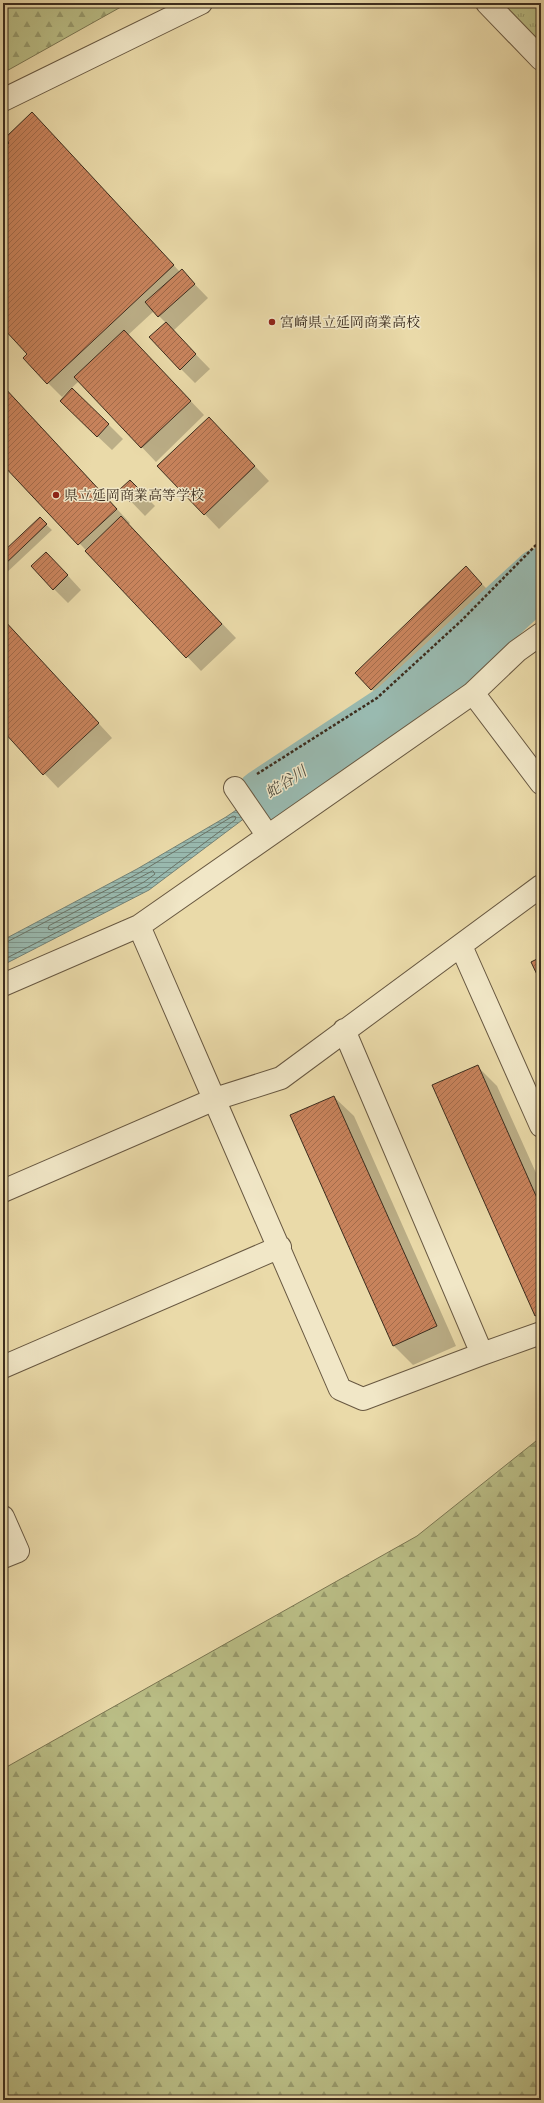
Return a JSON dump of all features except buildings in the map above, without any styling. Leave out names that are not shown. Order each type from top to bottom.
[{"type":"street","points":[[3,100],[200,3]]},
{"type":"street","points":[[487,3],[541,59]]},
{"type":"street","points":[[3,985],[139,926],[267,835],[473,693],[517,651],[541,634]]},
{"type":"street","points":[[473,693],[541,783]]},
{"type":"street","points":[[238,791],[267,835]]},
{"type":"street","points":[[3,1191],[215,1099],[281,1078],[541,886]]},
{"type":"street","points":[[139,926],[280,1247],[340,1389],[363,1399],[482,1354],[541,1334]]},
{"type":"street","points":[[461,946],[541,1126]]},
{"type":"street","points":[[344,1030],[482,1354]]},
{"type":"street","points":[[3,1367],[280,1247]]},
{"type":"street","points":[[3,1517],[18,1551],[3,1557]]},
{"type":"path","points":[[238,791],[377,698],[461,621],[541,540]]},
{"type":"green space","points":[[3,3],[128,3],[3,73]]},
{"type":"green space","points":[[502,3],[541,3],[541,44]]},
{"type":"green space","points":[[541,1437],[541,2100],[3,2100],[3,1769],[417,1536]]},
{"type":"water","points":[[541,565],[541,591],[468,656],[330,754],[149,890],[3,965],[3,940],[137,869],[226,817],[377,714]]},
{"type":"waterway","name":"蛇谷川","points":[[264,797],[396,710],[541,576]]},
{"type":"place","name":"宮崎県立延岡商業高校","points":[[272,322]]},
{"type":"place","name":"県立延岡商業高等学校","points":[[56,495]]}]
